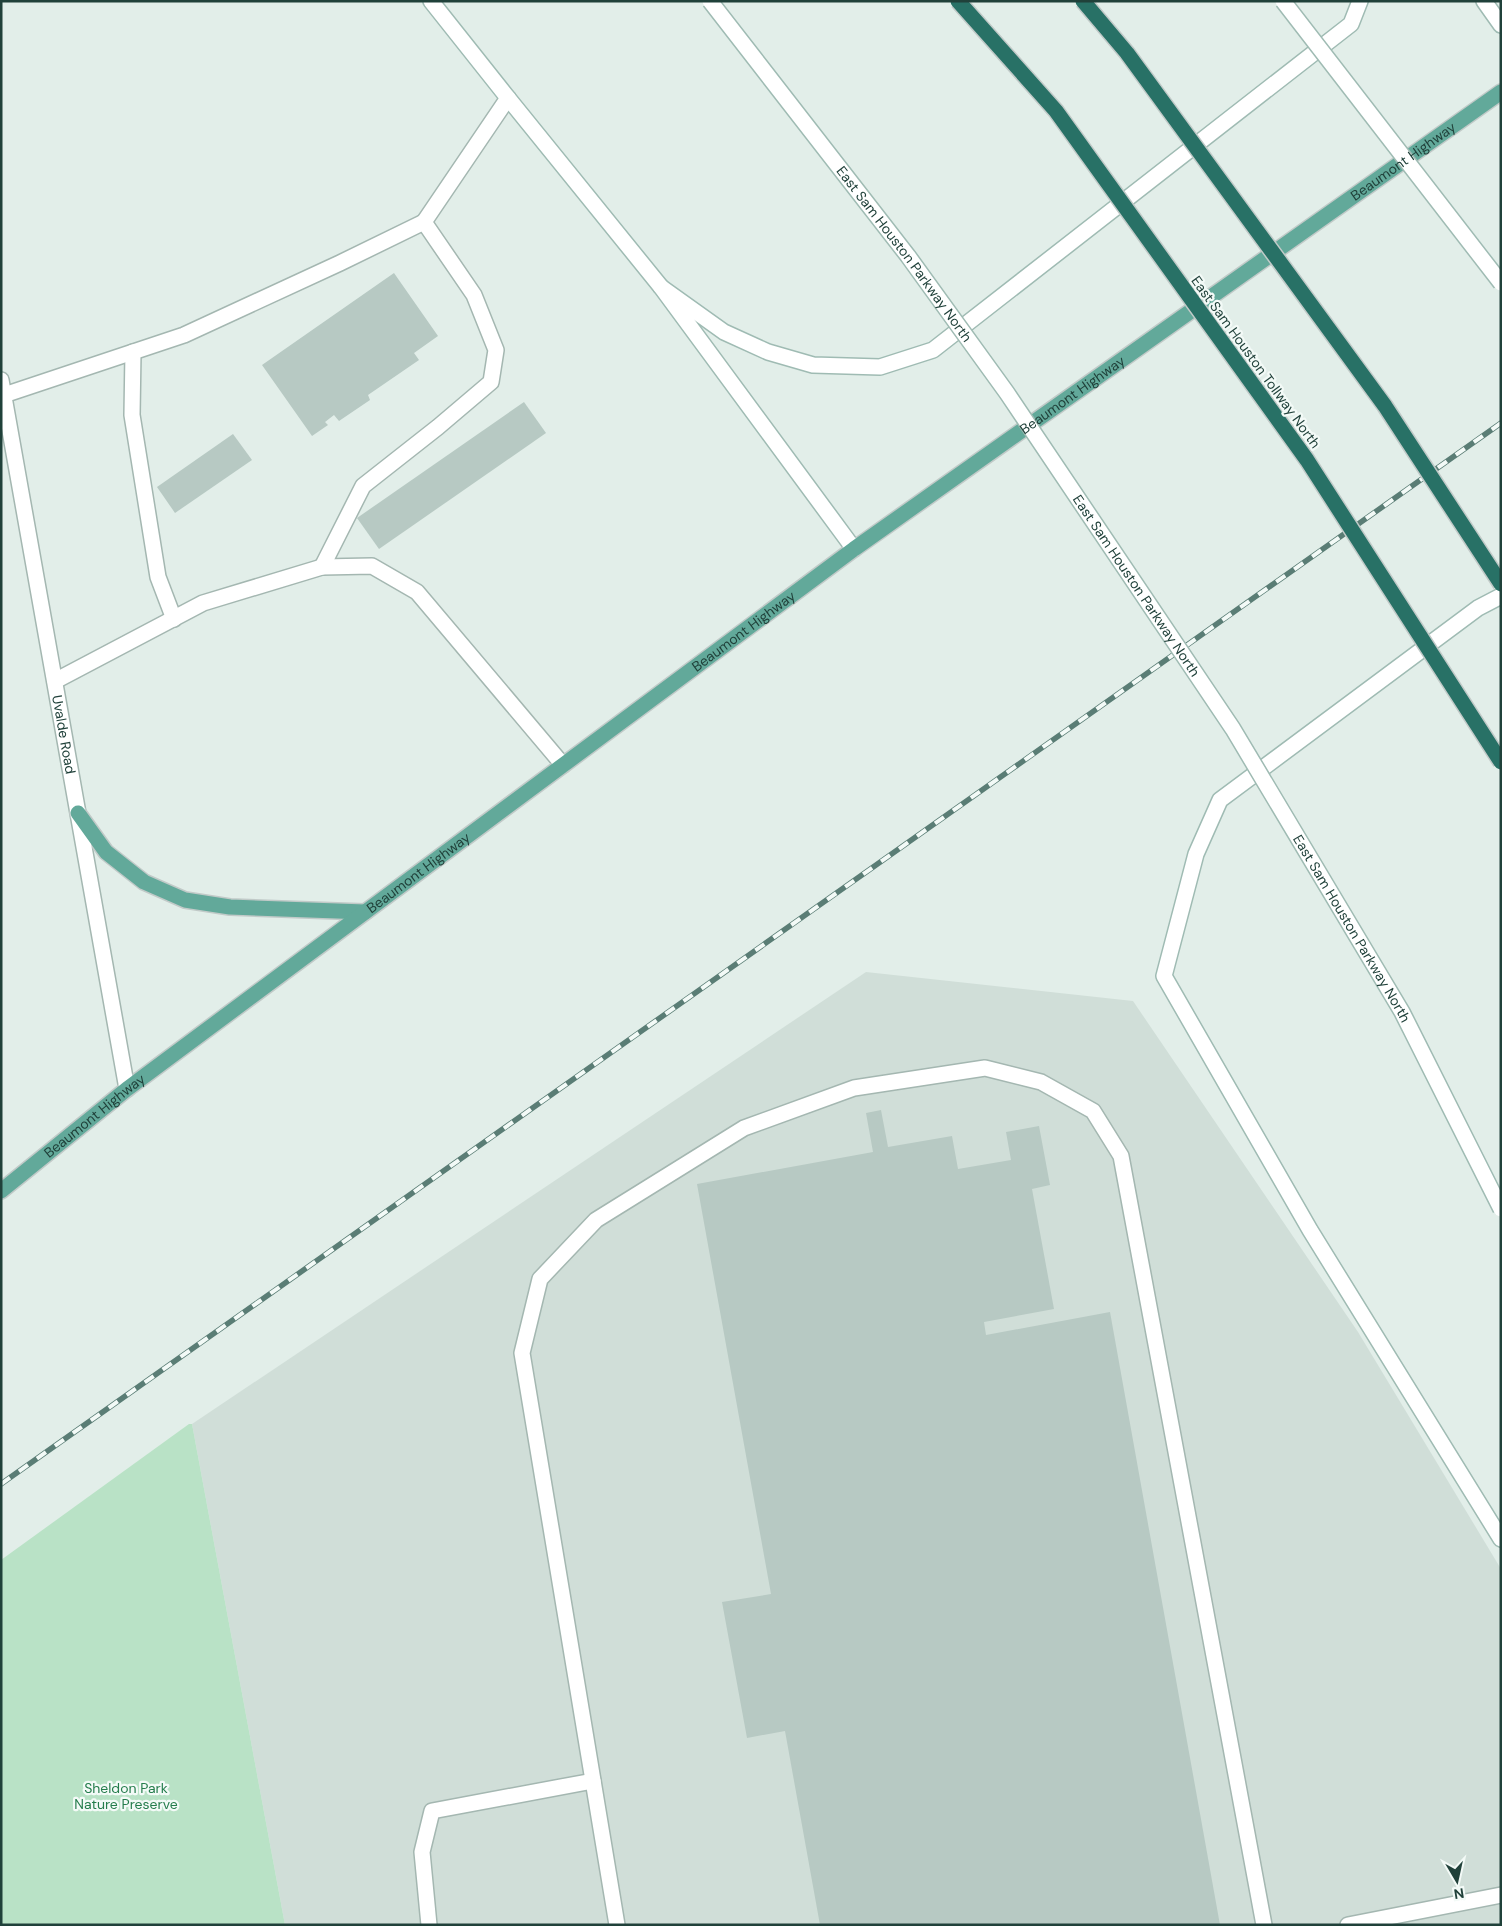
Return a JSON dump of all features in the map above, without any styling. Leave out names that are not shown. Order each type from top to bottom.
[{"type":"highway","name":"East Sam Houston Tollway North","points":[[958,1],[1056,111],[1307,460],[1501,762]]},
{"type":"highway","points":[[1083,1],[1127,52],[1385,406],[1501,584]]},
{"type":"main road","points":[[432,1],[661,287],[854,549]]},
{"type":"main road","name":"East Sam Houston Parkway North","points":[[710,1],[908,256],[1007,393],[1233,730],[1402,1012],[1501,1209]]},
{"type":"main road","points":[[1283,1],[1501,283]]},
{"type":"main road","points":[[661,287],[724,332],[768,352],[813,365],[880,368],[933,350],[1351,24],[1360,1]]},
{"type":"main road","points":[[1484,1],[1501,25]]},
{"type":"main road","name":"Beaumont Highway","points":[[1,1191],[128,1089],[854,549],[1501,92]]},
{"type":"main road","points":[[3,387],[133,352],[184,335],[424,222],[508,98]]},
{"type":"main road","points":[[322,567],[363,486],[491,382],[496,350],[474,295],[424,222]]},
{"type":"main road","points":[[133,352],[132,415],[158,577],[174,619]]},
{"type":"main road","name":"Uvalde Road","points":[[3,387],[128,1089]]},
{"type":"main road","points":[[55,681],[203,603],[322,567],[372,566],[417,592],[563,765]]},
{"type":"main road","points":[[1501,596],[1478,608],[1220,800],[1196,854],[1164,976],[1310,1230],[1501,1539]]},
{"type":"main road","points":[[78,813],[106,852],[144,882],[185,900],[230,907],[365,912]]},
{"type":"main road","points":[[617,1925],[522,1354],[540,1280],[596,1220],[744,1128],[854,1088],[986,1068],[1041,1082],[1093,1111],[1121,1156],[1264,1925]]},
{"type":"main road","points":[[429,1925],[422,1852],[432,1811],[593,1781]]},
{"type":"main road","points":[[1348,1925],[1501,1895]]},
{"type":"shaded area","points":[[866,972],[1133,1001],[1358,1332],[1501,1569],[1501,1925],[285,1925],[192,1424]]},
{"type":"green space","name":"Sheldon Park Nature Preserve","points":[[189,1424],[192,1424],[285,1925],[1,1925],[1,1560]]},
{"type":"building","points":[[394,273],[438,336],[414,353],[419,360],[368,395],[370,400],[339,421],[334,415],[325,422],[328,425],[312,436],[262,365]]},
{"type":"building","points":[[524,402],[546,433],[379,549],[357,518]]},
{"type":"building","points":[[233,434],[252,460],[175,513],[157,487]]},
{"type":"building","points":[[881,1110],[888,1147],[952,1136],[958,1169],[1011,1160],[1006,1132],[1039,1126],[1050,1185],[1032,1189],[1054,1309],[984,1322],[986,1335],[1110,1312],[1220,1925],[820,1925],[785,1731],[747,1738],[722,1602],[771,1594],[697,1184],[873,1152],[866,1113]]},
{"type":"railway","points":[[1,1484],[1501,423]]}]
